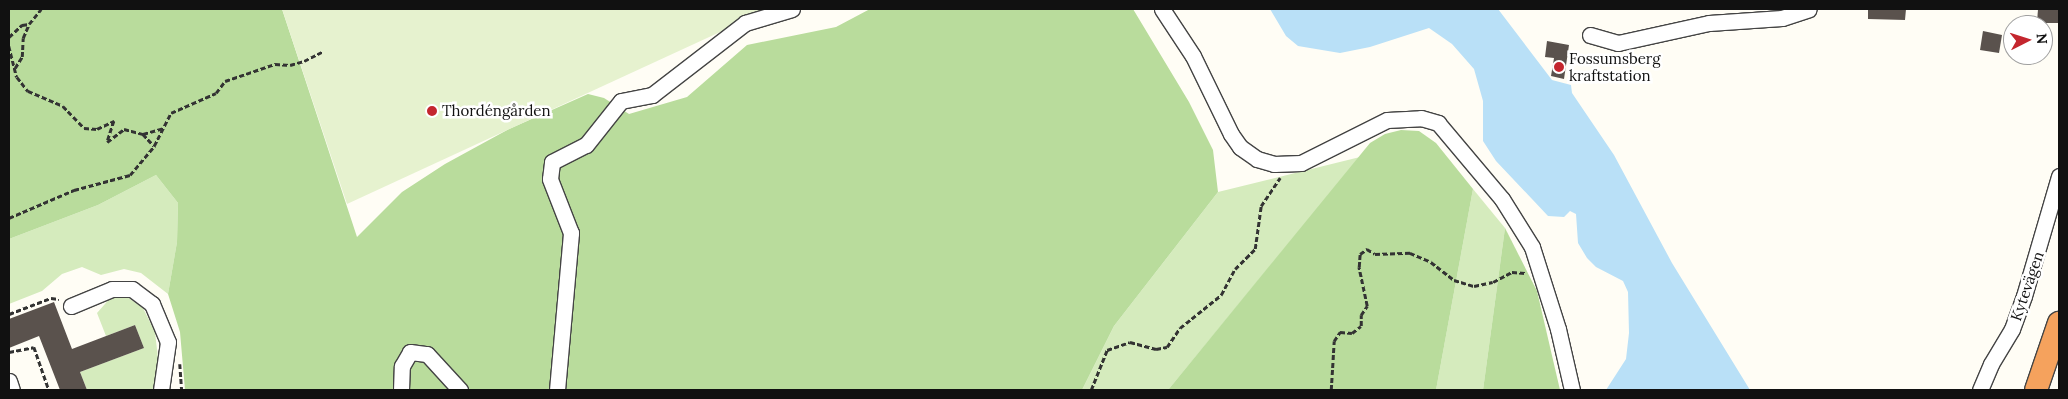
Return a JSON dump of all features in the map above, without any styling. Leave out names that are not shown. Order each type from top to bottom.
[{"type":"highway","points":[[2036,390],[2059,323]]},
{"type":"street","points":[[557,390],[571,233],[550,178],[552,162],[586,145],[621,101],[652,95],[746,23],[792,9]]},
{"type":"street","points":[[1162,9],[1193,56],[1240,147],[1257,159],[1282,164],[1301,163],[1387,120],[1421,118],[1438,123],[1497,192],[1532,247],[1560,338],[1572,390]]},
{"type":"street","points":[[1590,35],[1618,44],[1709,23],[1782,18],[1809,9]]},
{"type":"street","name":"Kytevägen","points":[[1980,390],[2021,304],[2045,232],[2059,176]]},
{"type":"street","points":[[71,306],[112,289],[132,289],[152,304],[168,342],[161,390]]},
{"type":"street","points":[[401,390],[402,366],[410,352],[427,354],[460,390]]},
{"type":"street","points":[[9,381],[12,390]]},
{"type":"path","points":[[15,68],[22,57],[23,38],[29,24],[40,9]]},
{"type":"path","points":[[9,38],[22,25],[29,24]]},
{"type":"path","points":[[9,46],[15,68],[28,91],[63,106],[84,128],[97,129],[114,121],[107,142],[124,129],[143,134],[165,127]]},
{"type":"path","points":[[9,218],[74,190],[130,175],[154,146],[171,113],[216,93],[225,81],[276,64],[290,65],[304,61],[324,51]]},
{"type":"path","points":[[143,134],[154,146]]},
{"type":"path","points":[[1091,390],[1107,350],[1130,342],[1156,349],[1167,347],[1180,328],[1221,295],[1235,269],[1255,248],[1259,214],[1267,195],[1280,180],[1282,164]]},
{"type":"path","points":[[1330,390],[1334,341],[1340,332],[1352,333],[1361,326],[1361,315],[1367,306],[1359,267],[1360,254],[1367,248],[1375,254],[1410,253],[1431,262],[1454,280],[1474,286],[1493,282],[1512,272],[1521,275],[1531,270],[1532,247]]},
{"type":"path","points":[[9,314],[51,298],[63,300],[71,306]]},
{"type":"path","points":[[9,352],[34,347],[49,390]]},
{"type":"green space","points":[[9,9],[282,9],[357,237],[402,192],[445,164],[509,129],[588,94],[604,98],[629,114],[687,97],[747,45],[836,27],[870,9],[1133,9],[1189,102],[1213,150],[1218,192],[1114,326],[1082,390],[185,390],[180,332],[168,294],[177,242],[178,203],[156,175],[98,205],[9,239]]},
{"type":"green space","name":"Thordéngården","points":[[282,9],[770,9],[347,204]]},
{"type":"green space","points":[[1401,130],[1419,131],[1436,143],[1473,189],[1436,390],[1168,390],[1370,143],[1385,134]]},
{"type":"green space","points":[[1360,157],[1168,390],[1082,390],[1114,326],[1218,192]]},
{"type":"green space","points":[[156,175],[178,203],[177,242],[168,294],[141,273],[124,269],[101,275],[82,267],[62,274],[42,291],[9,304],[9,239],[98,205]]},
{"type":"green space","points":[[1473,189],[1505,228],[1483,390],[1436,390]]},
{"type":"green space","points":[[1505,228],[1537,291],[1560,390],[1483,390]]},
{"type":"green space","points":[[123,294],[143,308],[155,332],[159,367],[154,389],[87,390],[80,372],[144,348],[135,325],[106,336],[97,313],[112,296]]},
{"type":"water","points":[[1270,9],[1498,9],[1552,80],[1571,85],[1572,93],[1614,155],[1672,263],[1750,390],[1606,390],[1626,359],[1629,333],[1628,292],[1623,281],[1596,267],[1587,258],[1578,243],[1576,214],[1570,211],[1564,217],[1548,216],[1496,161],[1483,141],[1483,101],[1474,69],[1452,44],[1429,28],[1370,47],[1340,53],[1298,46],[1286,36]]},
{"type":"building","points":[[1868,9],[1906,9],[1905,20],[1868,19]]},
{"type":"building","points":[[2038,9],[2059,9],[2058,23],[2053,23],[2053,15],[2038,15]]},
{"type":"building","points":[[1983,31],[2002,35],[1999,53],[1980,50]]},
{"type":"building","name":"Fossumsberg kraftstation","points":[[1547,41],[1569,45],[1564,79],[1551,76],[1554,58],[1545,57]]},
{"type":"building","points":[[54,302],[72,349],[135,325],[144,348],[80,372],[87,390],[60,390],[39,336],[9,348],[9,319]]},
{"type":"place","name":"Fossumsberg kraftstation","points":[[1559,67]]},
{"type":"place","name":"Thordéngården","points":[[432,111]]}]
